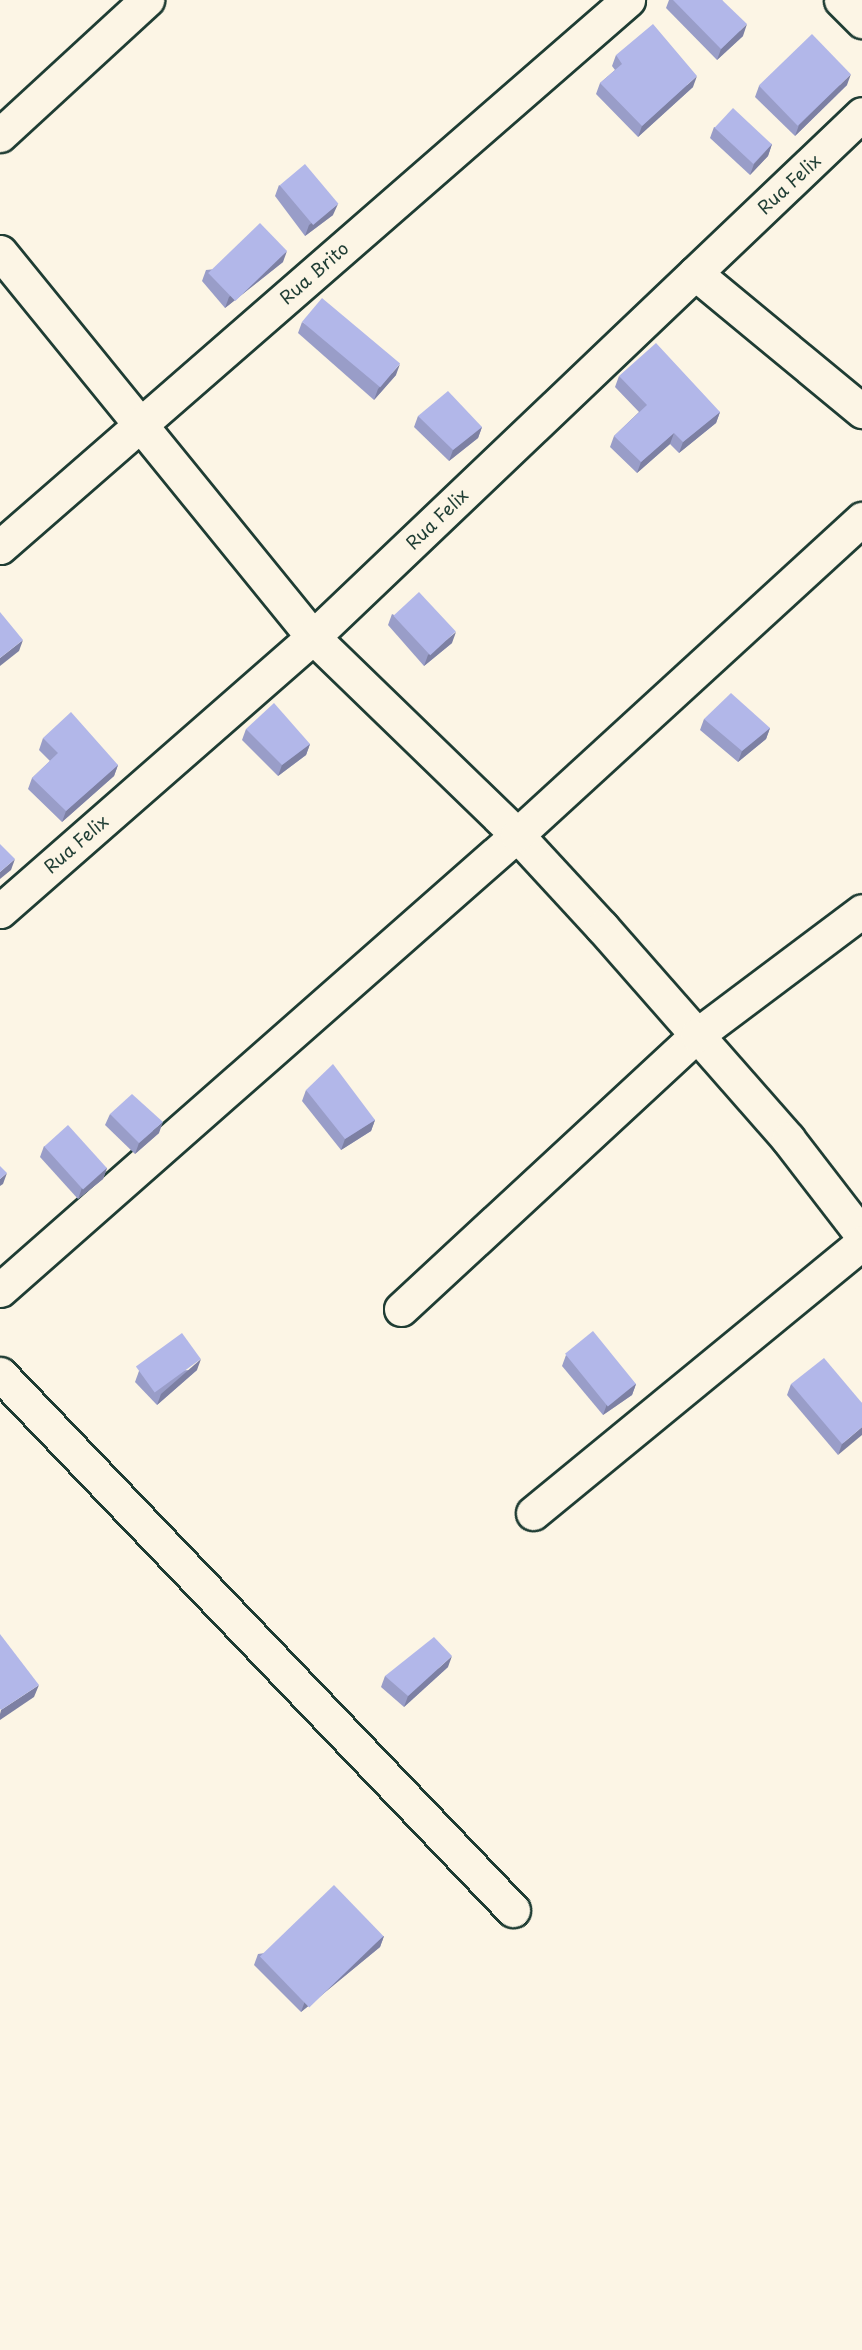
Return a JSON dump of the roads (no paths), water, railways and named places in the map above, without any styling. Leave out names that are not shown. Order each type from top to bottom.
[{"type":"street","points":[[0,135],[147,0]]},
{"type":"street","name":"Rua Brito","points":[[0,547],[628,0]]},
{"type":"street","points":[[841,0],[862,21]]},
{"type":"street","name":"Rua Felix","points":[[0,911],[313,637],[862,114]]},
{"type":"street","points":[[0,252],[137,427],[313,637],[517,835],[697,1035],[862,1235]]},
{"type":"street","points":[[695,273],[862,411]]},
{"type":"street","points":[[0,1290],[517,835],[862,519]]},
{"type":"street","points":[[400,1309],[697,1035],[862,911]]},
{"type":"street","points":[[533,1513],[862,1243]]},
{"type":"street","points":[[0,1374],[513,1910]]}]
